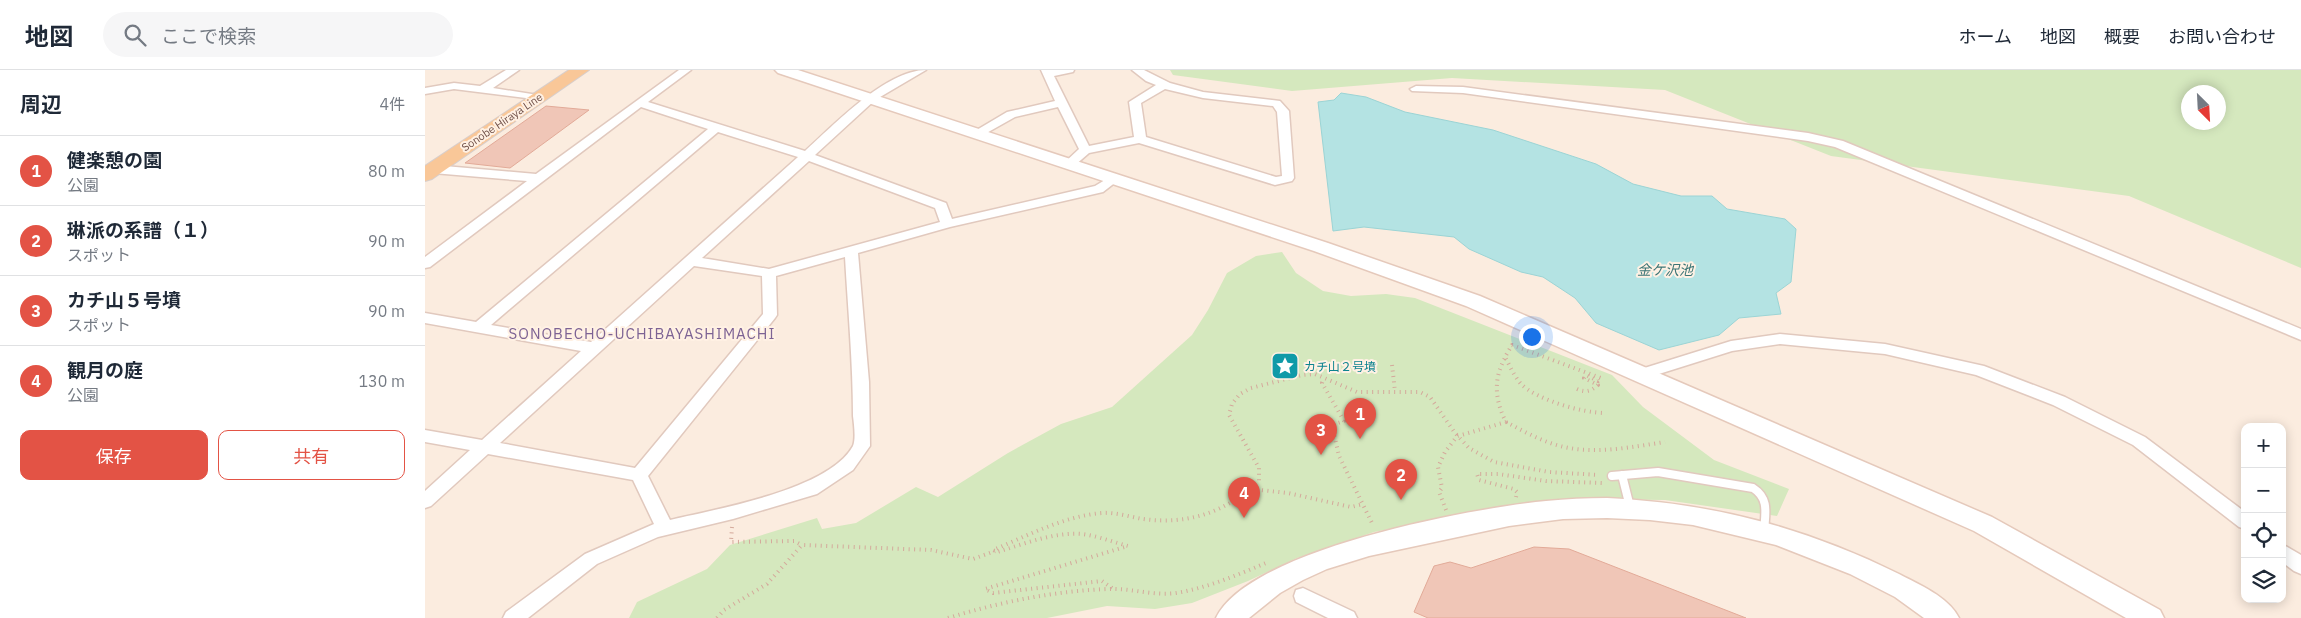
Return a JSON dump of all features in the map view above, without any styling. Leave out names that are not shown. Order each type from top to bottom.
[{"type":"main road","name":"Sonobe Hiraya Line","points":[[429,172],[580,70]]},
{"type":"street","points":[[482,90],[513,70]]},
{"type":"street","points":[[425,264],[538,178],[686,70]]},
{"type":"street","points":[[783,70],[1115,178],[1321,247],[1473,301],[1983,524],[2150,618]]},
{"type":"street","points":[[425,501],[871,98],[921,70]]},
{"type":"street","points":[[1069,70],[1047,72],[1085,150]]},
{"type":"street","points":[[1070,163],[1085,150],[1140,139],[1275,181],[1287,178],[1283,111],[1276,103],[1231,100],[1163,86],[1137,70]]},
{"type":"street","points":[[425,91],[454,86],[538,98]]},
{"type":"street","points":[[1140,139],[1135,102],[1163,86]]},
{"type":"street","points":[[1417,89],[1463,90],[1808,136],[1839,144],[2301,335]]},
{"type":"street","points":[[639,103],[807,156],[941,206],[947,224]]},
{"type":"street","points":[[979,133],[1011,114],[1062,103]]},
{"type":"street","points":[[478,328],[717,128]]},
{"type":"street","points":[[429,172],[538,178]]},
{"type":"street","points":[[691,261],[769,273],[851,252],[947,224],[1099,189],[1115,178]]},
{"type":"street","points":[[513,618],[591,559],[665,528],[733,512],[811,489],[847,465],[862,446],[861,382],[851,252]]},
{"type":"street","points":[[639,475],[770,314],[769,273]]},
{"type":"street","points":[[425,318],[594,348]]},
{"type":"street","points":[[1643,374],[1731,346],[1781,339],[1885,349],[1979,370],[2059,401],[2139,442],[2241,519]]},
{"type":"street","points":[[425,436],[639,475]]},
{"type":"street","points":[[639,475],[665,528]]},
{"type":"street","points":[[1230,618],[1271,585],[1310,564],[1374,543],[1503,517],[1561,509],[1626,489],[1680,512],[1737,523],[1830,553],[1899,586],[1945,618]]},
{"type":"street","points":[[2286,554],[2301,566]]},
{"type":"street","points":[[1303,596],[1347,618]]},
{"type":"lane","points":[[1612,476],[1626,489],[1658,472],[1753,488],[1762,494],[1765,503],[1764,532]]},
{"type":"path","points":[[1506,422],[1496,390],[1499,366],[1512,345],[1601,378],[1598,381],[1586,375],[1584,378],[1598,385],[1592,390],[1584,392],[1577,389]]},
{"type":"path","points":[[1505,357],[1513,375],[1529,391],[1540,397],[1592,414],[1605,413]]},
{"type":"path","points":[[1392,365],[1395,391]]},
{"type":"path","points":[[995,551],[993,550],[1073,520],[1101,513],[1169,522],[1187,521],[1212,514],[1251,489],[1259,481],[1259,468],[1229,415],[1231,404],[1240,394],[1251,388],[1302,375],[1315,374],[1357,392],[1420,392],[1430,397],[1458,436],[1480,456],[1494,462],[1549,472],[1612,476]]},
{"type":"path","points":[[1323,428],[1344,420],[1323,383],[1324,378]]},
{"type":"path","points":[[1446,512],[1439,492],[1442,488],[1438,472],[1447,449],[1458,436],[1506,422],[1535,437],[1569,448],[1591,449],[1665,442]]},
{"type":"path","points":[[1331,424],[1339,456],[1373,525]]},
{"type":"path","points":[[1513,500],[1517,492],[1514,489],[1479,480],[1477,474],[1497,474],[1626,489]]},
{"type":"path","points":[[1251,489],[1288,493],[1351,507],[1363,504]]},
{"type":"path","points":[[733,512],[731,542],[794,541],[801,545],[931,550],[973,559],[995,551],[1045,538],[1066,534],[1092,536],[1128,546],[985,589],[993,593],[1102,581],[1112,588]]},
{"type":"path","points":[[717,618],[724,610],[767,584],[801,545]]},
{"type":"path","points":[[948,618],[1011,602],[1073,592],[1112,588],[1151,593],[1173,593],[1198,588],[1269,562]]},
{"type":"green space","points":[[1170,70],[2301,70],[2301,268],[2129,196],[1831,156],[1665,90],[1452,78],[1292,91],[1173,75]]},
{"type":"green space","points":[[1282,252],[1296,273],[1323,291],[1351,296],[1386,294],[1415,298],[1612,375],[1643,407],[1714,460],[1789,489],[1777,516],[1665,500],[1571,499],[1493,509],[1374,532],[1297,558],[1248,581],[1192,603],[1155,609],[1107,606],[1047,618],[629,618],[637,602],[707,569],[730,545],[817,518],[822,529],[856,523],[916,487],[938,497],[1008,453],[1061,424],[1112,407],[1192,335],[1208,310],[1227,273],[1256,256]]},
{"type":"water","name":"金ケ沢池","points":[[1341,93],[1366,97],[1405,112],[1493,130],[1596,164],[1633,184],[1681,196],[1712,196],[1727,209],[1785,219],[1796,229],[1791,282],[1776,293],[1781,314],[1739,318],[1719,335],[1659,350],[1596,323],[1575,298],[1543,277],[1521,272],[1469,249],[1454,237],[1364,227],[1333,231],[1318,102],[1334,100]]},
{"type":"building","points":[[546,106],[589,110],[510,168],[465,163]]},
{"type":"building","points":[[1534,547],[1569,549],[1746,618],[1428,618],[1414,612],[1434,566],[1450,562],[1471,568]]},
{"type":"place","name":"カチ山２号墳","points":[[1285,366]]},
{"type":"place","name":"健楽憩の園","points":[[1360,439]]},
{"type":"place","name":"カチ山５号墳","points":[[1321,455]]},
{"type":"place","name":"琳派の系譜（１）","points":[[1401,500]]},
{"type":"place","name":"観月の庭","points":[[1244,518]]},
{"type":"district","name":"SONOBECHO-UCHIBAYASHIMACHI","points":[[642,333]]}]
